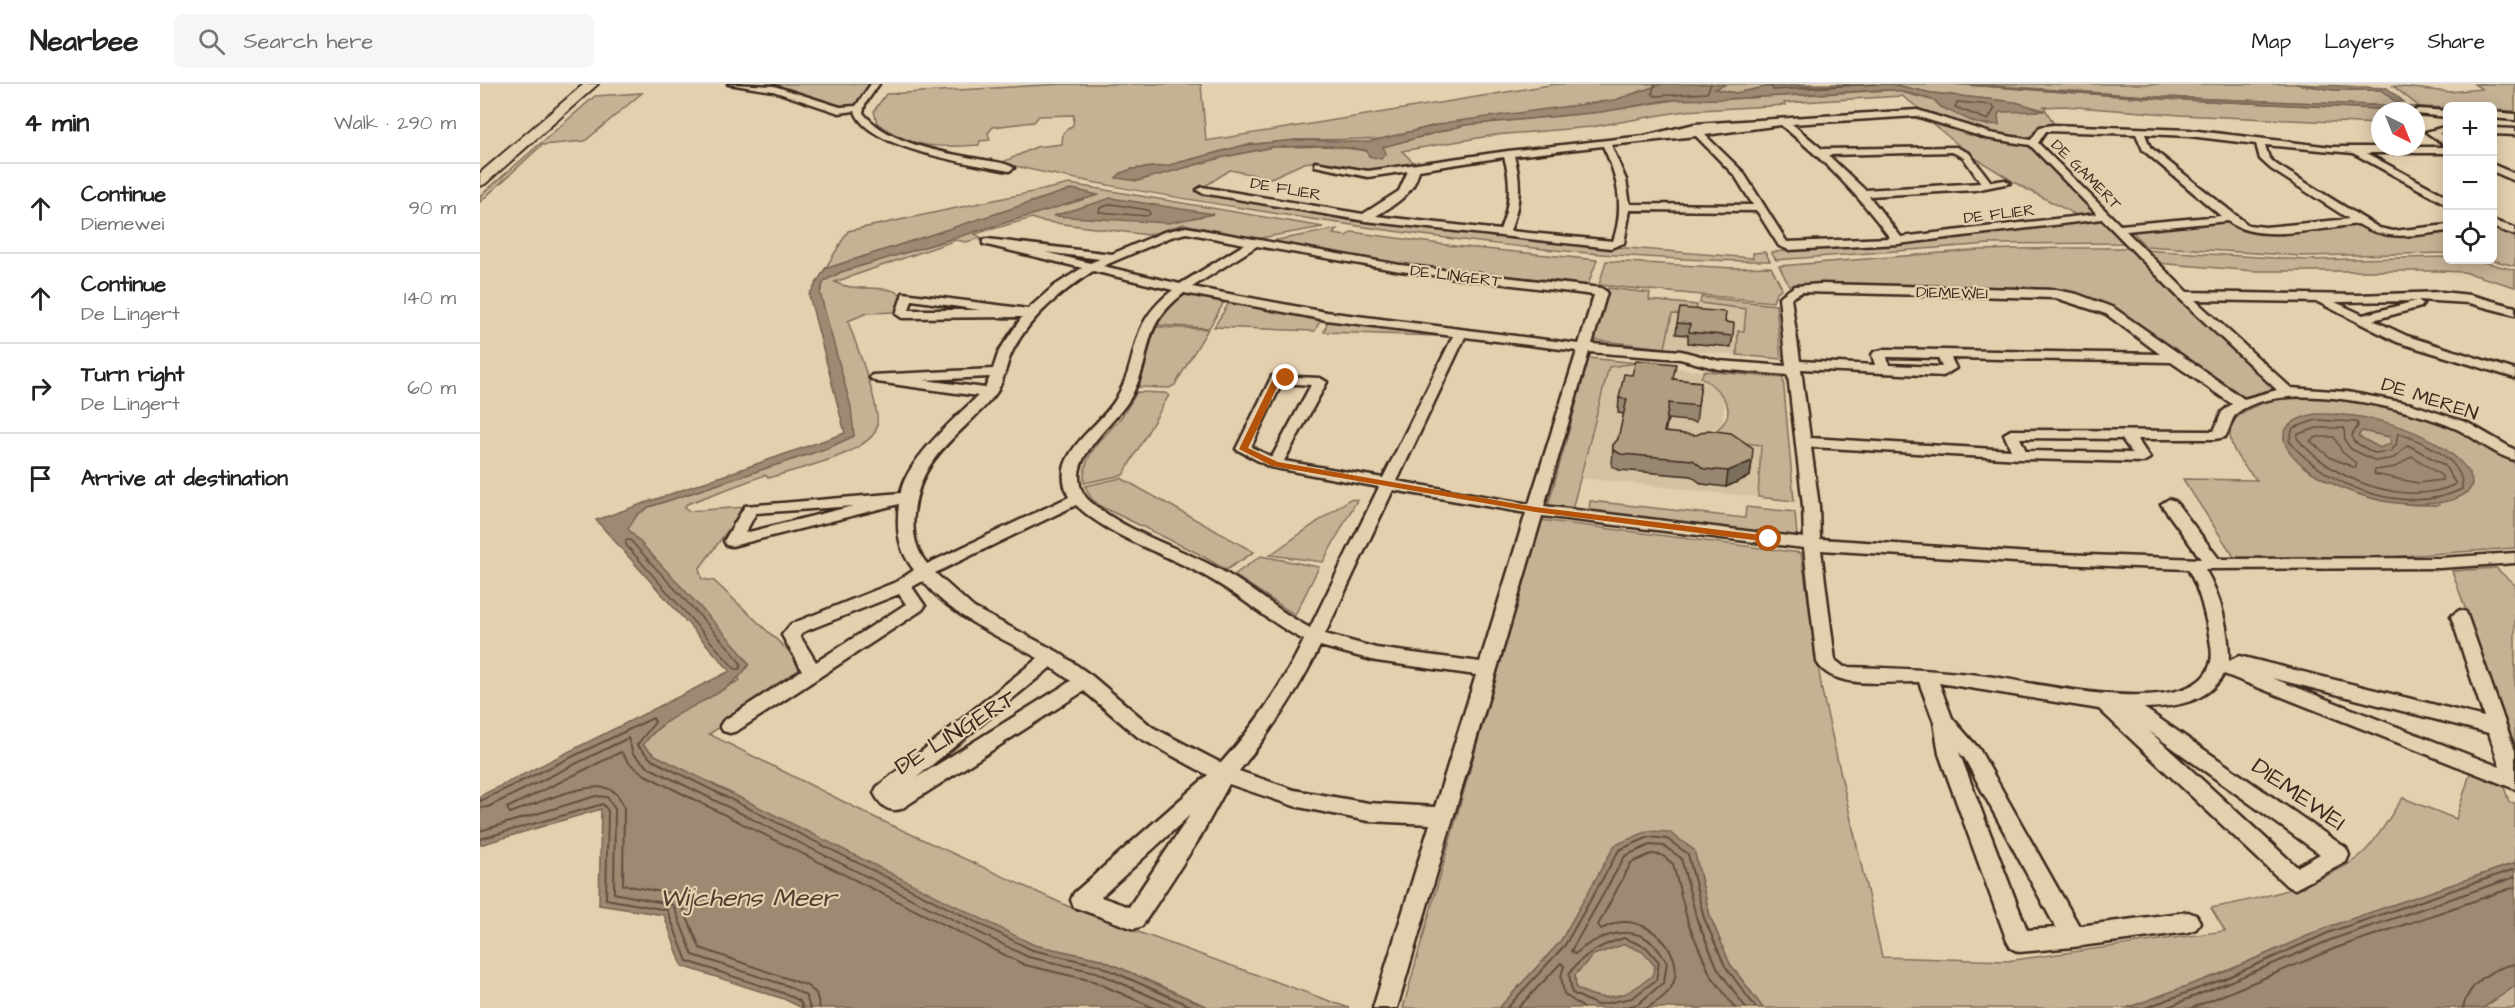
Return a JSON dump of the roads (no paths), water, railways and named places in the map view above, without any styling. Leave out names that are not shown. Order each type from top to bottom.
[{"type":"main road","points":[[480,181],[592,84]]},
{"type":"street","points":[[732,84],[774,89],[839,110],[860,108]]},
{"type":"street","points":[[875,84],[860,108],[861,116],[867,123],[903,143],[1009,168]]},
{"type":"street","points":[[2425,112],[2443,114]]},
{"type":"street","name":"DE FLIER","points":[[1647,138],[1695,127],[1917,113],[1989,135],[2033,143]]},
{"type":"street","points":[[2497,116],[2515,117]]},
{"type":"street","points":[[1782,122],[1820,152],[1862,193],[1898,241]]},
{"type":"street","name":"DE FLIER","points":[[1368,174],[1508,154],[1758,124]]},
{"type":"street","name":"DE GAMERT","points":[[2230,218],[2117,228],[2033,143],[2046,128],[2139,130],[2355,151],[2443,150]]},
{"type":"street","name":"DE GAMERT","points":[[2139,130],[2146,148],[2239,225],[2256,230],[2360,221]]},
{"type":"street","points":[[2443,130],[2431,132],[2443,140]]},
{"type":"street","points":[[2497,131],[2515,132]]},
{"type":"street","name":"DE FLIER","points":[[1698,133],[1739,174],[1783,244],[1796,248],[1898,241],[2104,216]]},
{"type":"street","name":"DE GAMERT","points":[[2260,143],[2265,159],[2274,167],[2375,230],[2393,234],[2443,229]]},
{"type":"street","name":"DE FLIER","points":[[1202,190],[1365,218],[1611,246],[1618,243],[1622,234],[1625,207],[1618,165],[1606,144]]},
{"type":"street","name":"DE FLIER","points":[[1820,152],[1953,149],[1966,155],[1988,185]]},
{"type":"street","name":"DE GAMERT","points":[[2355,151],[2443,199]]},
{"type":"street","points":[[1503,235],[1517,194],[1515,174],[1508,154]]},
{"type":"street","name":"DE FLIER","points":[[1318,164],[1413,181]]},
{"type":"street","points":[[1365,218],[1396,200],[1407,190],[1413,181],[1414,168]]},
{"type":"street","points":[[2497,169],[2515,178]]},
{"type":"street","name":"DE FLIER","points":[[1862,193],[2004,183]]},
{"type":"street","points":[[1625,207],[1762,208]]},
{"type":"street","points":[[2497,225],[2515,232]]},
{"type":"street","points":[[2117,228],[2184,296],[2287,392]]},
{"type":"street","name":"DE LINGERT","points":[[1384,1008],[1488,670],[1601,292],[1400,268],[1186,230],[1111,257],[1058,289],[1031,313],[1006,351],[989,393],[946,434],[921,465],[908,497],[904,527],[912,556],[937,587],[968,612],[1051,657],[1085,681],[1145,732],[1224,774],[1293,798],[1368,812],[1443,816]]},
{"type":"street","name":"DE LINGERT","points":[[1111,257],[987,242],[1184,289],[1326,316],[1583,348],[1611,348],[1681,355],[1718,365],[1793,368]]},
{"type":"street","points":[[1254,243],[1184,289],[1151,318],[1140,340],[1138,363],[1128,389],[1107,421],[1081,450],[1071,472],[1073,487],[1078,498],[1101,517],[1221,577],[1274,615],[1315,637],[1373,652],[1488,670]]},
{"type":"street","name":"DIEMEWEI","points":[[2220,662],[2211,680],[2195,692],[2172,700],[2115,703],[1926,675],[1853,675],[1832,669],[1826,662],[1812,544],[1811,509],[1785,297],[1789,293],[1821,288],[2056,294],[2073,297],[2110,311],[2172,358],[2242,404]]},
{"type":"street","points":[[907,296],[1031,313],[1019,313],[902,314],[907,296]]},
{"type":"street","points":[[2184,296],[2319,299],[2427,296],[2470,299],[2515,311]]},
{"type":"street","points":[[2360,320],[2421,302],[2427,296]]},
{"type":"street","points":[[2319,299],[2402,339],[2515,374]]},
{"type":"street","points":[[1224,774],[1191,833],[1134,919],[1082,900],[1167,822],[1224,774],[1267,723],[1293,682],[1460,334]]},
{"type":"street","points":[[1793,368],[1943,372],[1949,368],[1943,355],[2172,358]]},
{"type":"street","points":[[989,393],[877,378],[999,373]]},
{"type":"street","points":[[1275,464],[1320,382],[1277,379],[1244,449],[1275,464],[1535,510],[1812,544],[2031,558],[2193,564],[2440,563],[2507,559],[2515,573]]},
{"type":"street","points":[[2021,455],[2011,434],[2127,436],[2220,434],[2229,412],[2242,404],[2287,392]]},
{"type":"street","name":"DE MEREN","points":[[2287,392],[2326,393],[2393,404],[2457,425],[2515,456]]},
{"type":"street","points":[[1803,442],[2021,455],[2143,458],[2127,436]]},
{"type":"street","points":[[908,497],[820,519],[732,541],[751,510],[908,497]]},
{"type":"street","points":[[813,673],[791,635],[797,628],[902,586],[924,572],[1078,498]]},
{"type":"street","points":[[2169,504],[2214,564]]},
{"type":"street","points":[[2193,564],[2207,588],[2217,628],[2220,662]]},
{"type":"street","points":[[730,726],[916,606],[902,586]]},
{"type":"street","points":[[2220,662],[2515,781],[2460,616]]},
{"type":"street","name":"DE LINGERT","points":[[1051,657],[884,793],[894,803],[1085,681]]},
{"type":"street","points":[[2220,662],[2497,728]]},
{"type":"street","points":[[1926,675],[1944,722],[1949,754],[2019,941],[2073,937],[2188,922]]},
{"type":"street","name":"DIEMEWEI","points":[[2115,703],[2338,855],[2295,879],[2115,703]]},
{"type":"street","points":[[1944,722],[1972,754],[2073,937]]},
{"type":"water","points":[[1662,84],[1726,84],[1715,89],[1736,93],[1766,87],[1891,84],[1932,93],[2015,102],[2045,111],[2000,112],[1999,125],[1976,123],[1941,107],[1935,101],[1893,90],[1668,100],[1601,112],[1465,125],[1383,147],[1386,153],[1381,159],[1369,156],[1366,150],[1330,146],[1273,147],[1224,157],[1137,181],[1116,178],[1121,173],[1132,169],[1166,166],[1245,145],[1297,140],[1368,142],[1450,122],[1615,100]]},
{"type":"water","points":[[1952,84],[2162,97],[2371,105],[2371,109],[2164,99]]},
{"type":"water","points":[[2296,84],[2387,88],[2404,102],[2396,102],[2381,90],[2334,90]]},
{"type":"water","points":[[2425,107],[2443,108],[2443,112],[2425,111]]},
{"type":"water","name":"Wijchens Meer","points":[[1072,189],[1098,195],[841,272],[824,281],[820,293],[851,407],[854,436],[828,448],[649,507],[637,515],[628,529],[736,646],[749,664],[727,687],[667,721],[643,745],[655,755],[1034,945],[1100,959],[1210,1008],[802,1008],[784,999],[682,966],[664,915],[599,905],[601,809],[480,845],[480,796],[730,671],[596,520],[845,433],[809,295],[825,269]]},
{"type":"water","points":[[1111,198],[1214,214],[1168,223],[1053,216]]},
{"type":"water","points":[[2315,414],[2349,415],[2383,421],[2415,432],[2445,449],[2464,465],[2471,478],[2470,488],[2462,496],[2448,501],[2414,504],[2377,500],[2348,490],[2320,477],[2290,452],[2285,443],[2284,434],[2288,426],[2298,419]],"holes":[[[2362,431],[2390,437],[2391,443],[2380,448],[2358,436]]]},
{"type":"water","points":[[1648,831],[1669,832],[1694,850],[1710,916],[1730,964],[1763,1008],[1499,1008],[1560,942],[1615,845]],"holes":[[[1625,944],[1643,952],[1655,966],[1652,976],[1625,994],[1616,997],[1598,997],[1576,988],[1575,975],[1593,955]]]},
{"type":"water","points":[[2515,863],[2515,986],[2483,1008],[2127,1008],[2222,973],[2328,927]]}]
